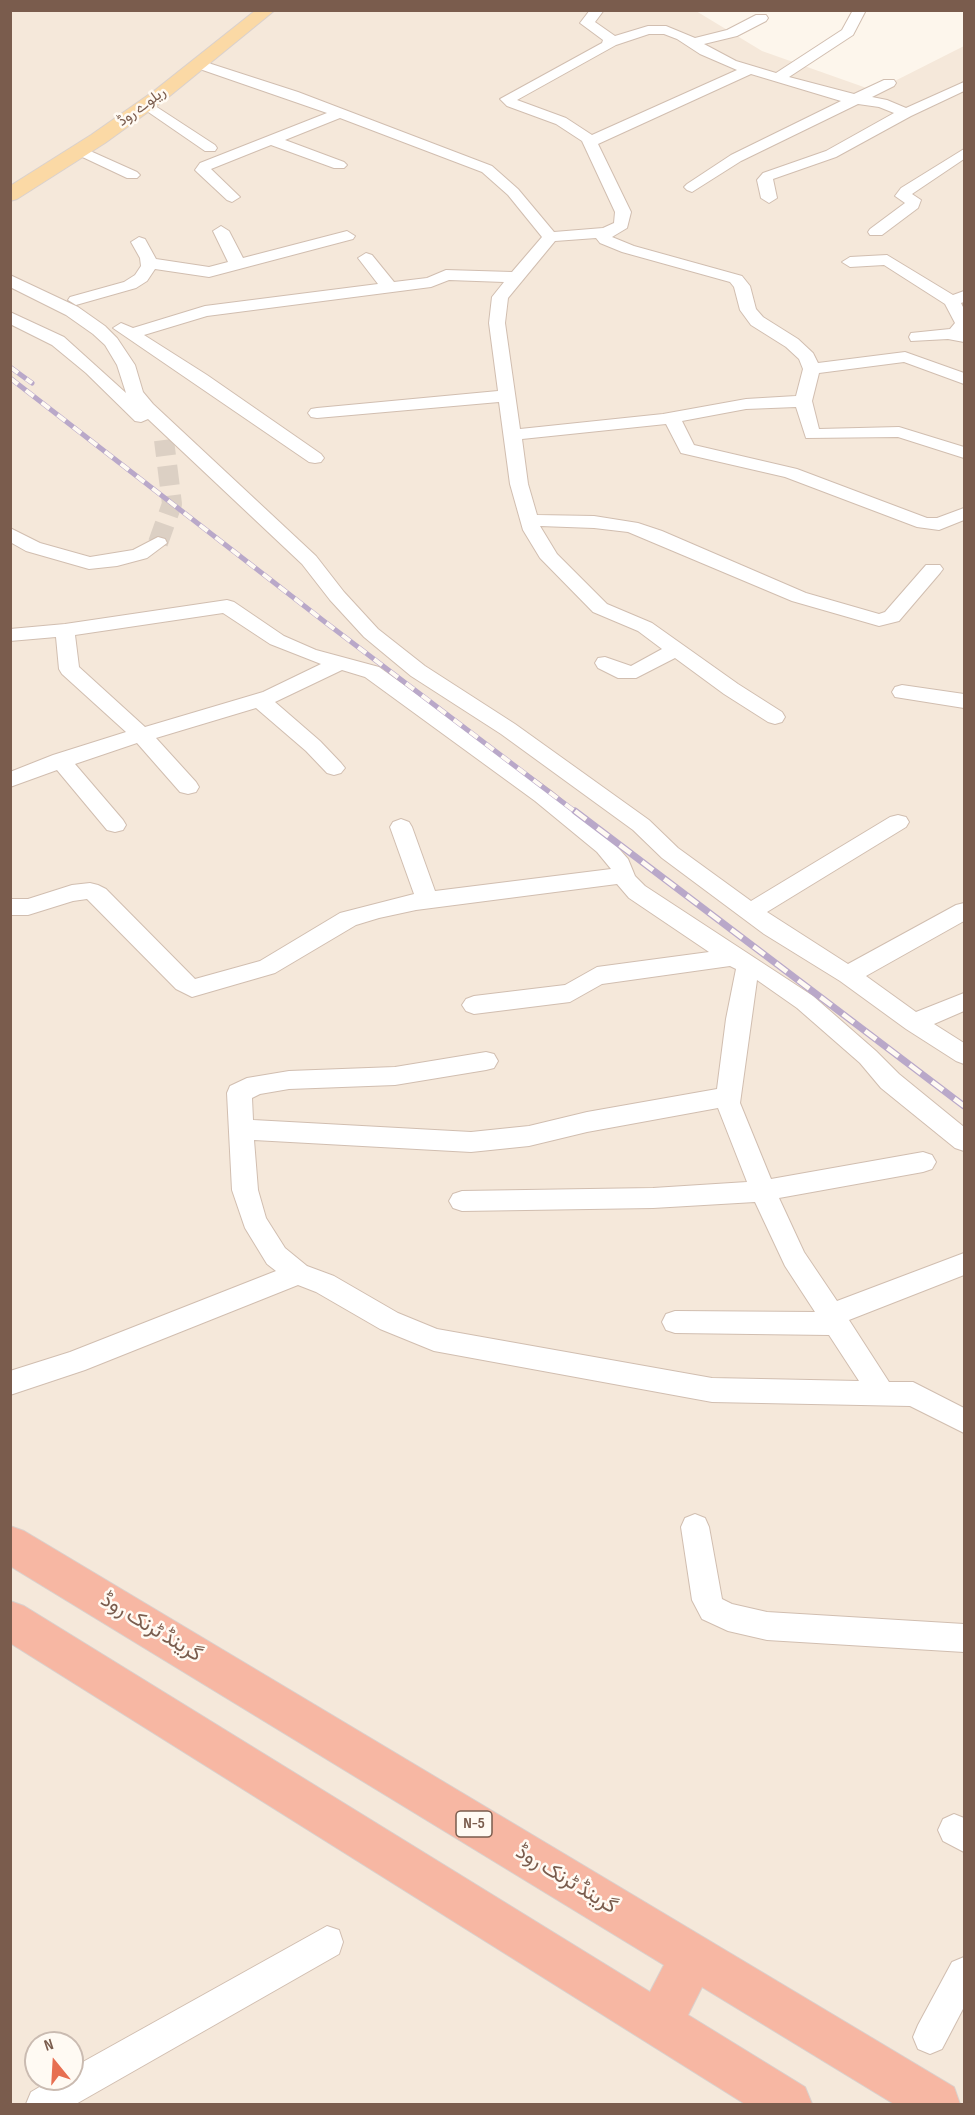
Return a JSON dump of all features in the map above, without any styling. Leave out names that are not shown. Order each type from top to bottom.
[{"type":"highway","name":"گرینڈ ٹرنک روڈ","points":[[10,1544],[937,2104]]},
{"type":"highway","points":[[10,1620],[788,2104]]},
{"type":"highway","points":[[659,2024],[693,1956]]},
{"type":"main road","name":"ریلوے روڈ","points":[[10,195],[146,104],[199,64],[259,12]]},
{"type":"street","points":[[598,10],[588,25],[611,42]]},
{"type":"street","points":[[778,78],[848,32],[860,10]]},
{"type":"street","points":[[693,43],[732,33],[760,18]]},
{"type":"street","points":[[776,717],[636,621],[600,608],[550,558],[532,530],[519,484],[512,435],[497,323],[500,297],[550,237],[601,233],[617,228],[623,217],[590,142],[581,133],[561,121],[512,103],[507,99],[611,42],[658,29],[675,33],[732,64],[749,70],[837,96],[882,103],[906,113]]},
{"type":"street","points":[[199,64],[340,113],[487,169],[513,192],[550,237]]},
{"type":"street","points":[[590,142],[749,70]]},
{"type":"street","points":[[692,187],[736,158],[889,83]]},
{"type":"street","points":[[769,198],[765,180],[768,176],[831,154],[906,113],[963,87]]},
{"type":"street","points":[[146,104],[210,148]]},
{"type":"street","points":[[232,197],[206,174],[203,168],[340,113]]},
{"type":"street","points":[[271,140],[339,165]]},
{"type":"street","points":[[79,150],[132,175]]},
{"type":"street","points":[[876,232],[913,205],[913,200],[903,196],[906,191],[964,153]]},
{"type":"street","points":[[221,231],[238,266]]},
{"type":"street","points":[[601,233],[606,240],[628,249],[736,279],[742,286],[748,310],[757,321],[799,349],[807,357],[812,369],[803,401],[812,434],[899,432],[964,453]]},
{"type":"street","points":[[149,263],[205,272],[238,266],[347,236]]},
{"type":"street","points":[[76,300],[130,285],[144,275],[149,263],[139,242]]},
{"type":"street","points":[[366,258],[390,288]]},
{"type":"street","points":[[850,262],[887,260],[958,298],[963,323],[959,336],[917,337]]},
{"type":"street","points":[[131,334],[205,311],[390,288],[430,282],[446,275],[516,277]]},
{"type":"street","points":[[315,458],[131,334],[76,300],[43,286],[10,280],[64,307],[99,330],[111,342],[126,365],[135,393],[147,408],[309,560],[370,633],[418,671],[508,729],[641,825],[670,853],[772,928],[848,975],[914,1023],[964,1055]]},
{"type":"street","points":[[10,317],[58,341],[92,369],[164,440]]},
{"type":"street","points":[[812,369],[906,357],[964,379]]},
{"type":"street","points":[[317,413],[507,396]]},
{"type":"street","points":[[512,435],[671,417],[746,404],[803,401]]},
{"type":"street","points":[[671,417],[687,449],[791,473],[924,522],[939,524],[964,513]]},
{"type":"street","points":[[529,520],[594,522],[631,527],[800,597],[879,620],[892,617],[933,569]]},
{"type":"street","points":[[10,534],[33,548],[89,563],[117,560],[140,554],[158,543]]},
{"type":"street","points":[[10,635],[65,630],[227,606],[235,609],[277,640],[309,654],[364,668],[391,684],[543,796],[605,847],[620,864],[637,892],[805,1002],[868,1057],[890,1081],[964,1141]]},
{"type":"street","points":[[65,630],[69,669],[142,735],[188,787]]},
{"type":"street","points":[[605,663],[624,673],[636,672],[676,649]]},
{"type":"street","points":[[10,780],[60,760],[259,700],[293,687],[342,662]]},
{"type":"street","points":[[902,692],[964,701]]},
{"type":"street","points":[[259,700],[313,746],[334,768]]},
{"type":"street","points":[[60,760],[115,825]]},
{"type":"street","points":[[750,912],[898,822]]},
{"type":"street","points":[[401,827],[428,902]]},
{"type":"street","points":[[10,907],[28,906],[72,893],[90,891],[98,895],[184,983],[192,988],[267,967],[348,919],[379,910],[624,874]]},
{"type":"street","points":[[848,975],[964,911]]},
{"type":"street","points":[[474,1005],[570,993],[597,976],[740,961]]},
{"type":"street","points":[[740,961],[738,1019],[728,1103],[763,1191],[794,1258],[882,1392]]},
{"type":"street","points":[[914,1023],[964,1002]]},
{"type":"street","points":[[486,1061],[395,1076],[289,1080],[256,1085],[239,1093],[245,1190],[254,1221],[276,1256],[298,1274],[325,1284],[389,1321],[434,1340],[712,1390],[913,1394],[964,1421]]},
{"type":"street","points":[[240,1130],[471,1142],[529,1136],[587,1122],[728,1097]]},
{"type":"street","points":[[462,1201],[653,1198],[763,1191],[923,1162]]},
{"type":"street","points":[[675,1322],[834,1319],[964,1264]]},
{"type":"street","points":[[10,1383],[75,1362],[298,1274]]},
{"type":"street","points":[[695,1527],[707,1600],[712,1609],[728,1617],[768,1626],[964,1638]]},
{"type":"street","points":[[43,2104],[327,1942]]},
{"type":"street","points":[[930,2037],[964,1974]]},
{"type":"shaded area","points":[[11,11],[696,11],[762,51],[875,91],[964,46],[964,2104],[11,2104]]},
{"type":"tunnel","points":[[158,543],[172,504],[164,440]]},
{"type":"railway","points":[[10,367],[32,383]]},
{"type":"railway","points":[[10,378],[325,622],[577,813]]},
{"type":"railway","points":[[575,811],[964,1106]]}]
